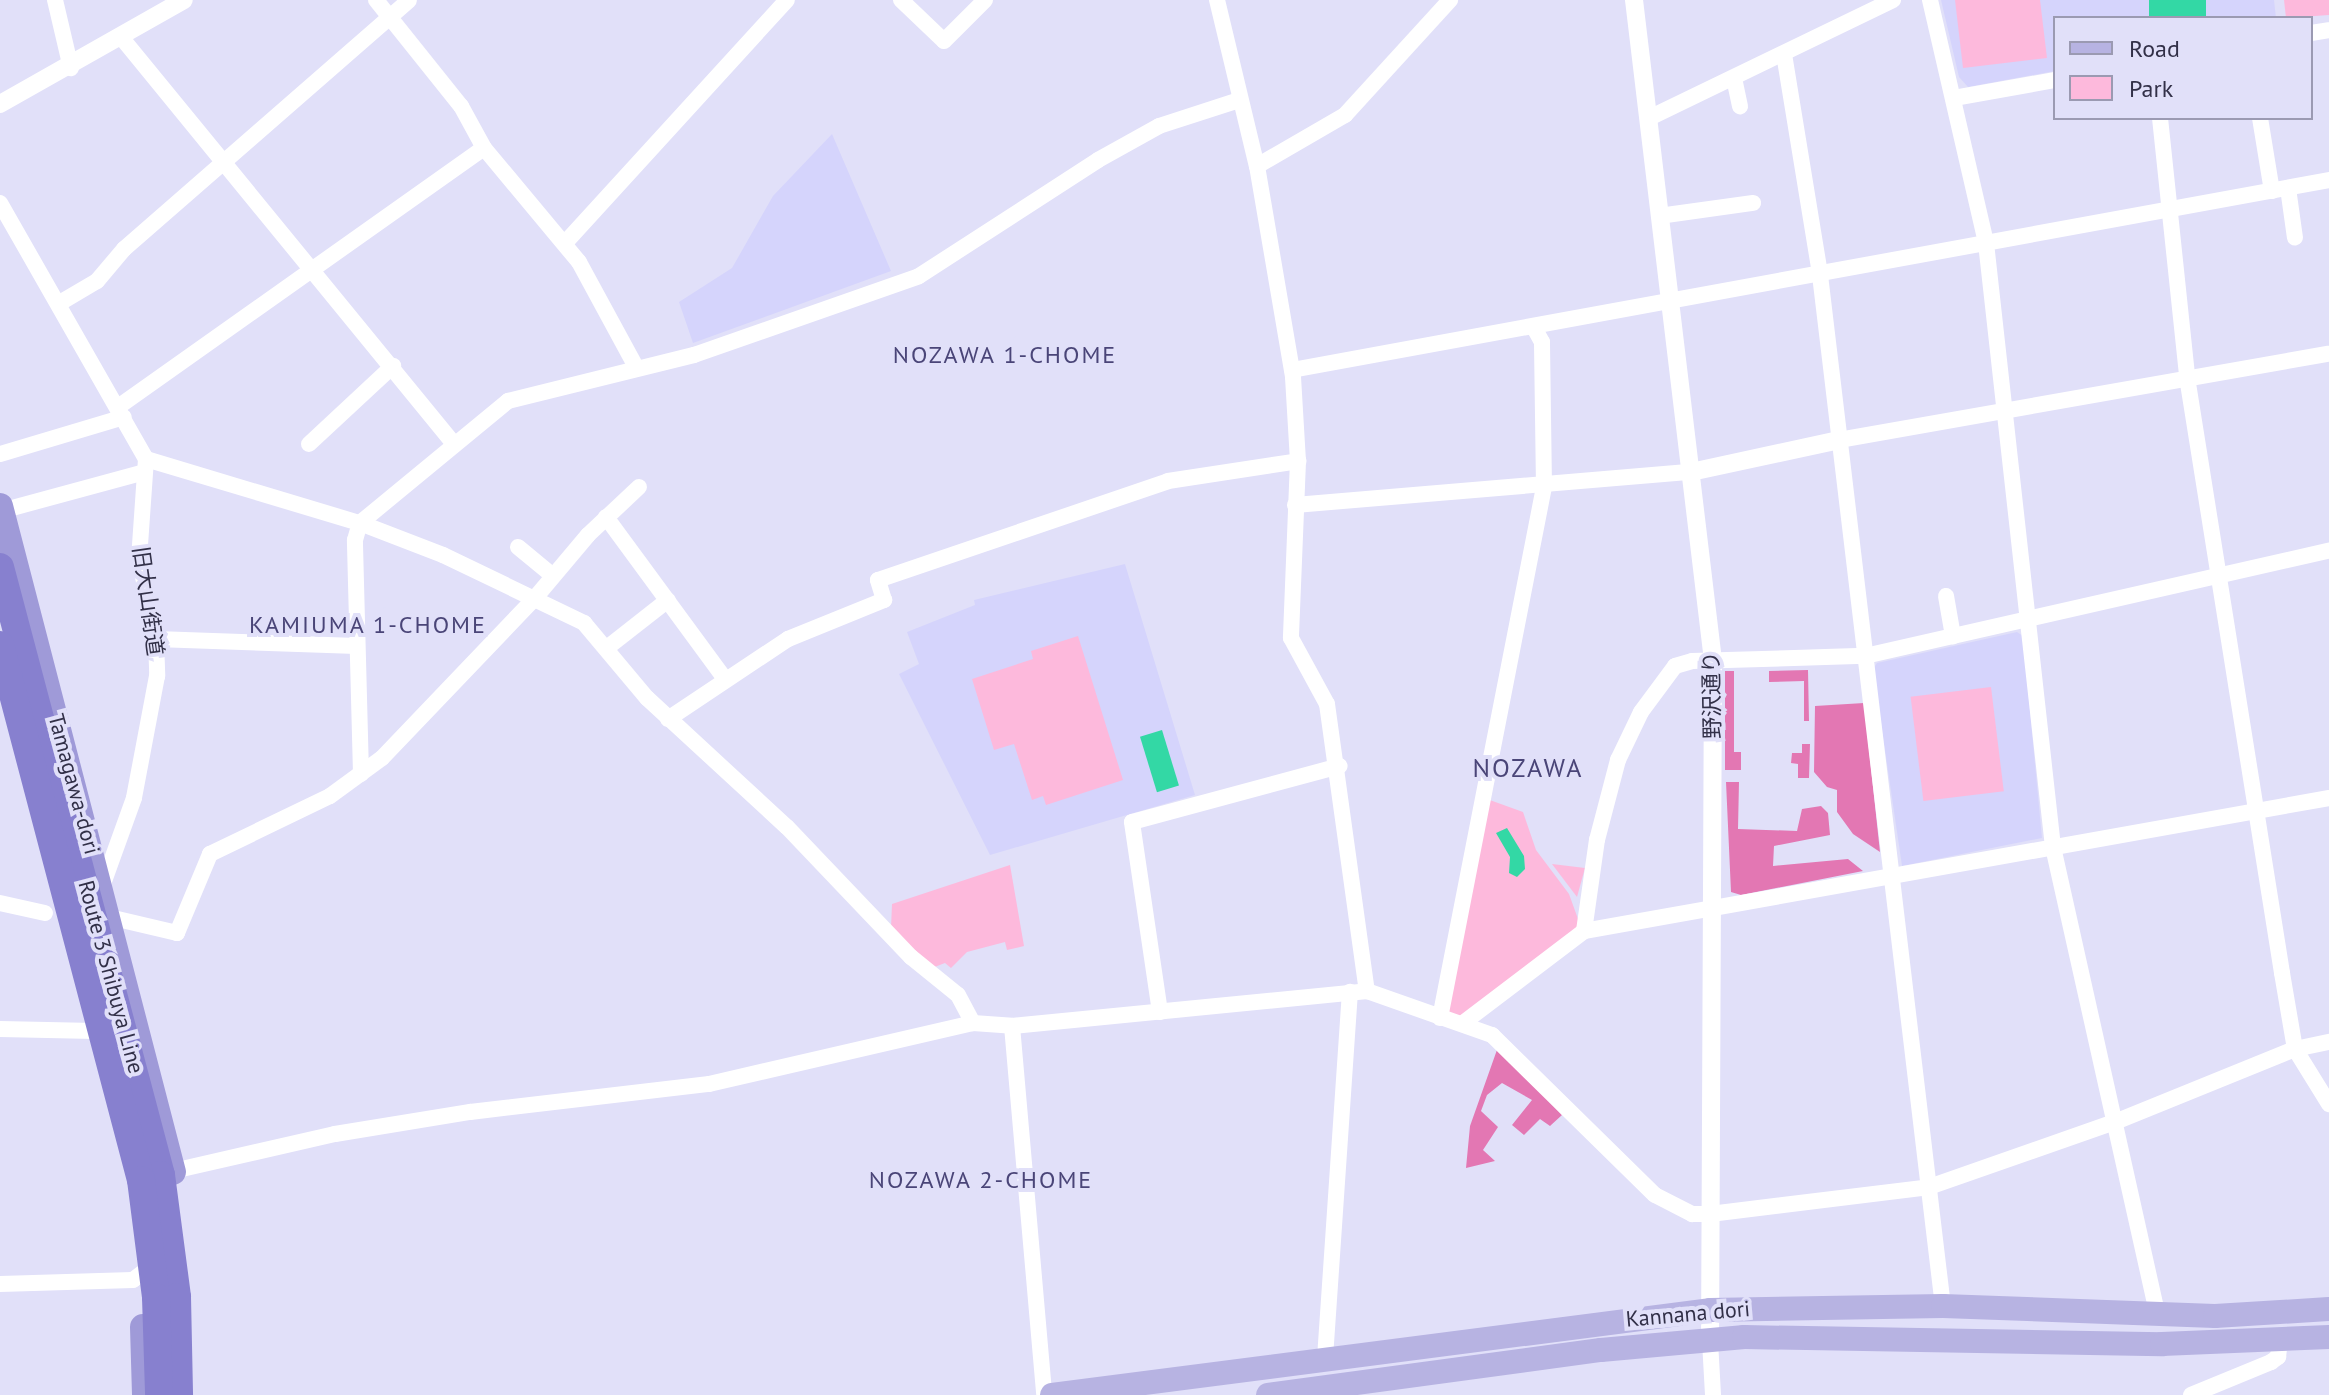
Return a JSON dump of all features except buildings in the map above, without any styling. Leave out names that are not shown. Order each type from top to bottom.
[{"type":"highway","name":"Tamagawa-dori","points":[[1,508],[102,887],[173,1171],[192,1395]]},
{"type":"highway","name":"Route 3 Shibuya Line","points":[[0,567],[161,1175],[177,1297],[179,1395]]},
{"type":"highway","name":"Route 3 Shibuya Line","points":[[0,645],[141,1180],[156,1297],[159,1395]]},
{"type":"highway","name":"Tamagawa-dori","points":[[0,684],[128,1160],[142,1273],[145,1395]]},
{"type":"main road","name":"Kannana dori","points":[[1052,1395],[1710,1310],[1943,1306],[2158,1316],[2329,1309]]},
{"type":"main road","name":"Kannana dori","points":[[1268,1395],[1710,1341],[2280,1341],[2329,1337]]},
{"type":"street","points":[[55,0],[71,68]]},
{"type":"street","points":[[0,104],[71,68],[184,0]]},
{"type":"street","points":[[376,0],[446,85],[484,148],[565,243],[602,296],[636,367]]},
{"type":"street","points":[[58,304],[97,281],[124,249],[409,0]]},
{"type":"street","points":[[565,243],[786,0]]},
{"type":"street","points":[[901,0],[944,41],[985,0]]},
{"type":"street","points":[[1217,0],[1257,166],[1292,370],[1298,461],[1290,621],[1293,648],[1327,704],[1340,766],[1358,992],[1325,1358]]},
{"type":"street","points":[[1257,166],[1345,115],[1450,0]]},
{"type":"street","name":"野沢通り","points":[[1634,0],[1713,661],[1710,1214],[1713,1395]]},
{"type":"street","points":[[1649,118],[1893,0]]},
{"type":"street","points":[[1930,0],[1986,243],[2007,410],[2053,847],[2158,1316]]},
{"type":"street","points":[[121,37],[313,267],[454,444]]},
{"type":"street","points":[[1784,54],[1820,275],[1943,1306]]},
{"type":"street","points":[[1734,78],[1740,106]]},
{"type":"street","points":[[1954,98],[2053,80]]},
{"type":"street","points":[[361,774],[355,540],[360,523],[508,401],[694,355],[919,276],[1137,138],[1239,100]]},
{"type":"street","points":[[2160,120],[2187,377],[2295,1049],[2329,1104]]},
{"type":"street","points":[[2261,120],[2295,238]]},
{"type":"street","points":[[0,454],[121,412],[313,267],[484,148]]},
{"type":"street","points":[[1292,370],[2329,180]]},
{"type":"street","points":[[0,203],[121,412],[146,466]]},
{"type":"street","points":[[1659,216],[1753,203]]},
{"type":"street","points":[[1440,1018],[1544,487],[1542,342],[1533,326]]},
{"type":"street","points":[[1295,505],[1544,487],[1691,472],[1839,440],[2329,354]]},
{"type":"street","points":[[309,444],[393,366]]},
{"type":"street","points":[[668,719],[788,639],[884,600],[878,580],[1168,481],[1298,461]]},
{"type":"street","points":[[1,508],[146,466],[360,523],[535,598],[584,623],[668,719],[794,834],[911,957],[958,995],[973,1023]]},
{"type":"street","name":"旧大山街道","points":[[102,887],[134,798],[154,699],[156,639],[139,558],[146,466]]},
{"type":"street","points":[[109,917],[177,933],[210,854],[330,796],[361,774],[411,729],[535,598],[606,517],[639,487]]},
{"type":"street","points":[[606,517],[725,679]]},
{"type":"street","points":[[518,547],[553,576]]},
{"type":"street","points":[[1584,931],[1597,840],[1618,760],[1641,712],[1675,666],[1713,661],[1865,656],[2329,551]]},
{"type":"street","points":[[1946,596],[1953,636]]},
{"type":"street","points":[[608,647],[668,600]]},
{"type":"street","points":[[156,639],[357,646]]},
{"type":"street","points":[[1160,1012],[1132,822],[1340,766]]},
{"type":"street","points":[[1463,1023],[1584,931],[2329,798]]},
{"type":"street","points":[[0,903],[45,913]]},
{"type":"street","points":[[173,1171],[335,1134],[470,1112],[709,1084],[973,1023],[1012,1026],[1358,992],[1463,1023],[1505,1044],[1655,1195],[1692,1214],[1710,1214],[1929,1187],[2115,1122],[2295,1049],[2329,1042]]},
{"type":"street","points":[[1012,1026],[1044,1395]]},
{"type":"street","points":[[0,1029],[95,1031]]},
{"type":"street","points":[[0,1284],[133,1280],[142,1273]]},
{"type":"street","points":[[2191,1395],[2271,1362],[2278,1357],[2280,1341]]},
{"type":"shaded area","points":[[1941,0],[2274,0],[2276,16],[2053,16],[2053,71],[1968,87],[1959,77]]},
{"type":"shaded area","points":[[2149,0],[2206,0],[2206,16],[2149,16]]},
{"type":"shaded area","points":[[832,134],[891,271],[693,343],[679,302],[732,268],[773,196]]},
{"type":"shaded area","points":[[1125,564],[1195,795],[990,855],[899,674],[919,664],[907,632],[975,605],[974,600]]},
{"type":"shaded area","points":[[2017,632],[2023,636],[2042,838],[1902,866],[1873,669],[1877,663]]},
{"type":"shaded area","points":[[1808,670],[1809,721],[1804,721],[1804,681],[1769,682],[1769,671]]},
{"type":"shaded area","points":[[1725,671],[1734,671],[1734,752],[1741,752],[1741,770],[1725,770]]},
{"type":"shaded area","points":[[1864,703],[1880,852],[1853,834],[1837,812],[1837,790],[1827,787],[1814,772],[1815,706]]},
{"type":"shaded area","points":[[1162,730],[1179,785],[1157,792],[1140,737]]},
{"type":"shaded area","points":[[1802,744],[1810,744],[1809,778],[1798,778],[1798,764],[1791,763],[1792,753],[1802,753]]},
{"type":"shaded area","points":[[1726,782],[1739,782],[1738,829],[1797,831],[1802,809],[1821,806],[1828,813],[1830,835],[1774,846],[1773,866],[1848,859],[1863,871],[1741,895],[1731,892]]},
{"type":"shaded area","points":[[1507,828],[1524,856],[1525,869],[1517,877],[1509,873],[1510,857],[1496,833]]},
{"type":"shaded area","points":[[1498,1047],[1562,1115],[1550,1126],[1540,1119],[1524,1135],[1512,1125],[1532,1100],[1502,1083],[1487,1095],[1481,1111],[1498,1127],[1483,1150],[1495,1161],[1466,1168],[1470,1126]]},
{"type":"green space","points":[[1955,0],[2040,0],[2047,58],[1963,68]]},
{"type":"green space","points":[[2284,0],[2329,0],[2329,15],[2286,16]]},
{"type":"green space","points":[[1078,636],[1123,780],[1046,805],[1043,796],[1032,800],[1014,744],[994,750],[972,679],[1033,659],[1031,651]]},
{"type":"green space","points":[[1991,687],[2004,791],[1923,801],[1911,697]]},
{"type":"green space","points":[[1487,799],[1523,812],[1536,850],[1569,894],[1582,930],[1463,1018],[1444,1015]]},
{"type":"green space","points":[[1552,864],[1585,868],[1577,897]]},
{"type":"green space","points":[[1010,865],[1024,946],[1007,950],[1005,942],[967,952],[951,968],[945,963],[932,968],[891,928],[892,904]]},
{"type":"district","name":"NOZAWA 1-CHOME","points":[[1005,355]]},
{"type":"district","name":"KAMIUMA 1-CHOME","points":[[368,625]]},
{"type":"district","name":"NOZAWA","points":[[1528,768]]},
{"type":"district","name":"NOZAWA 2-CHOME","points":[[981,1180]]}]
